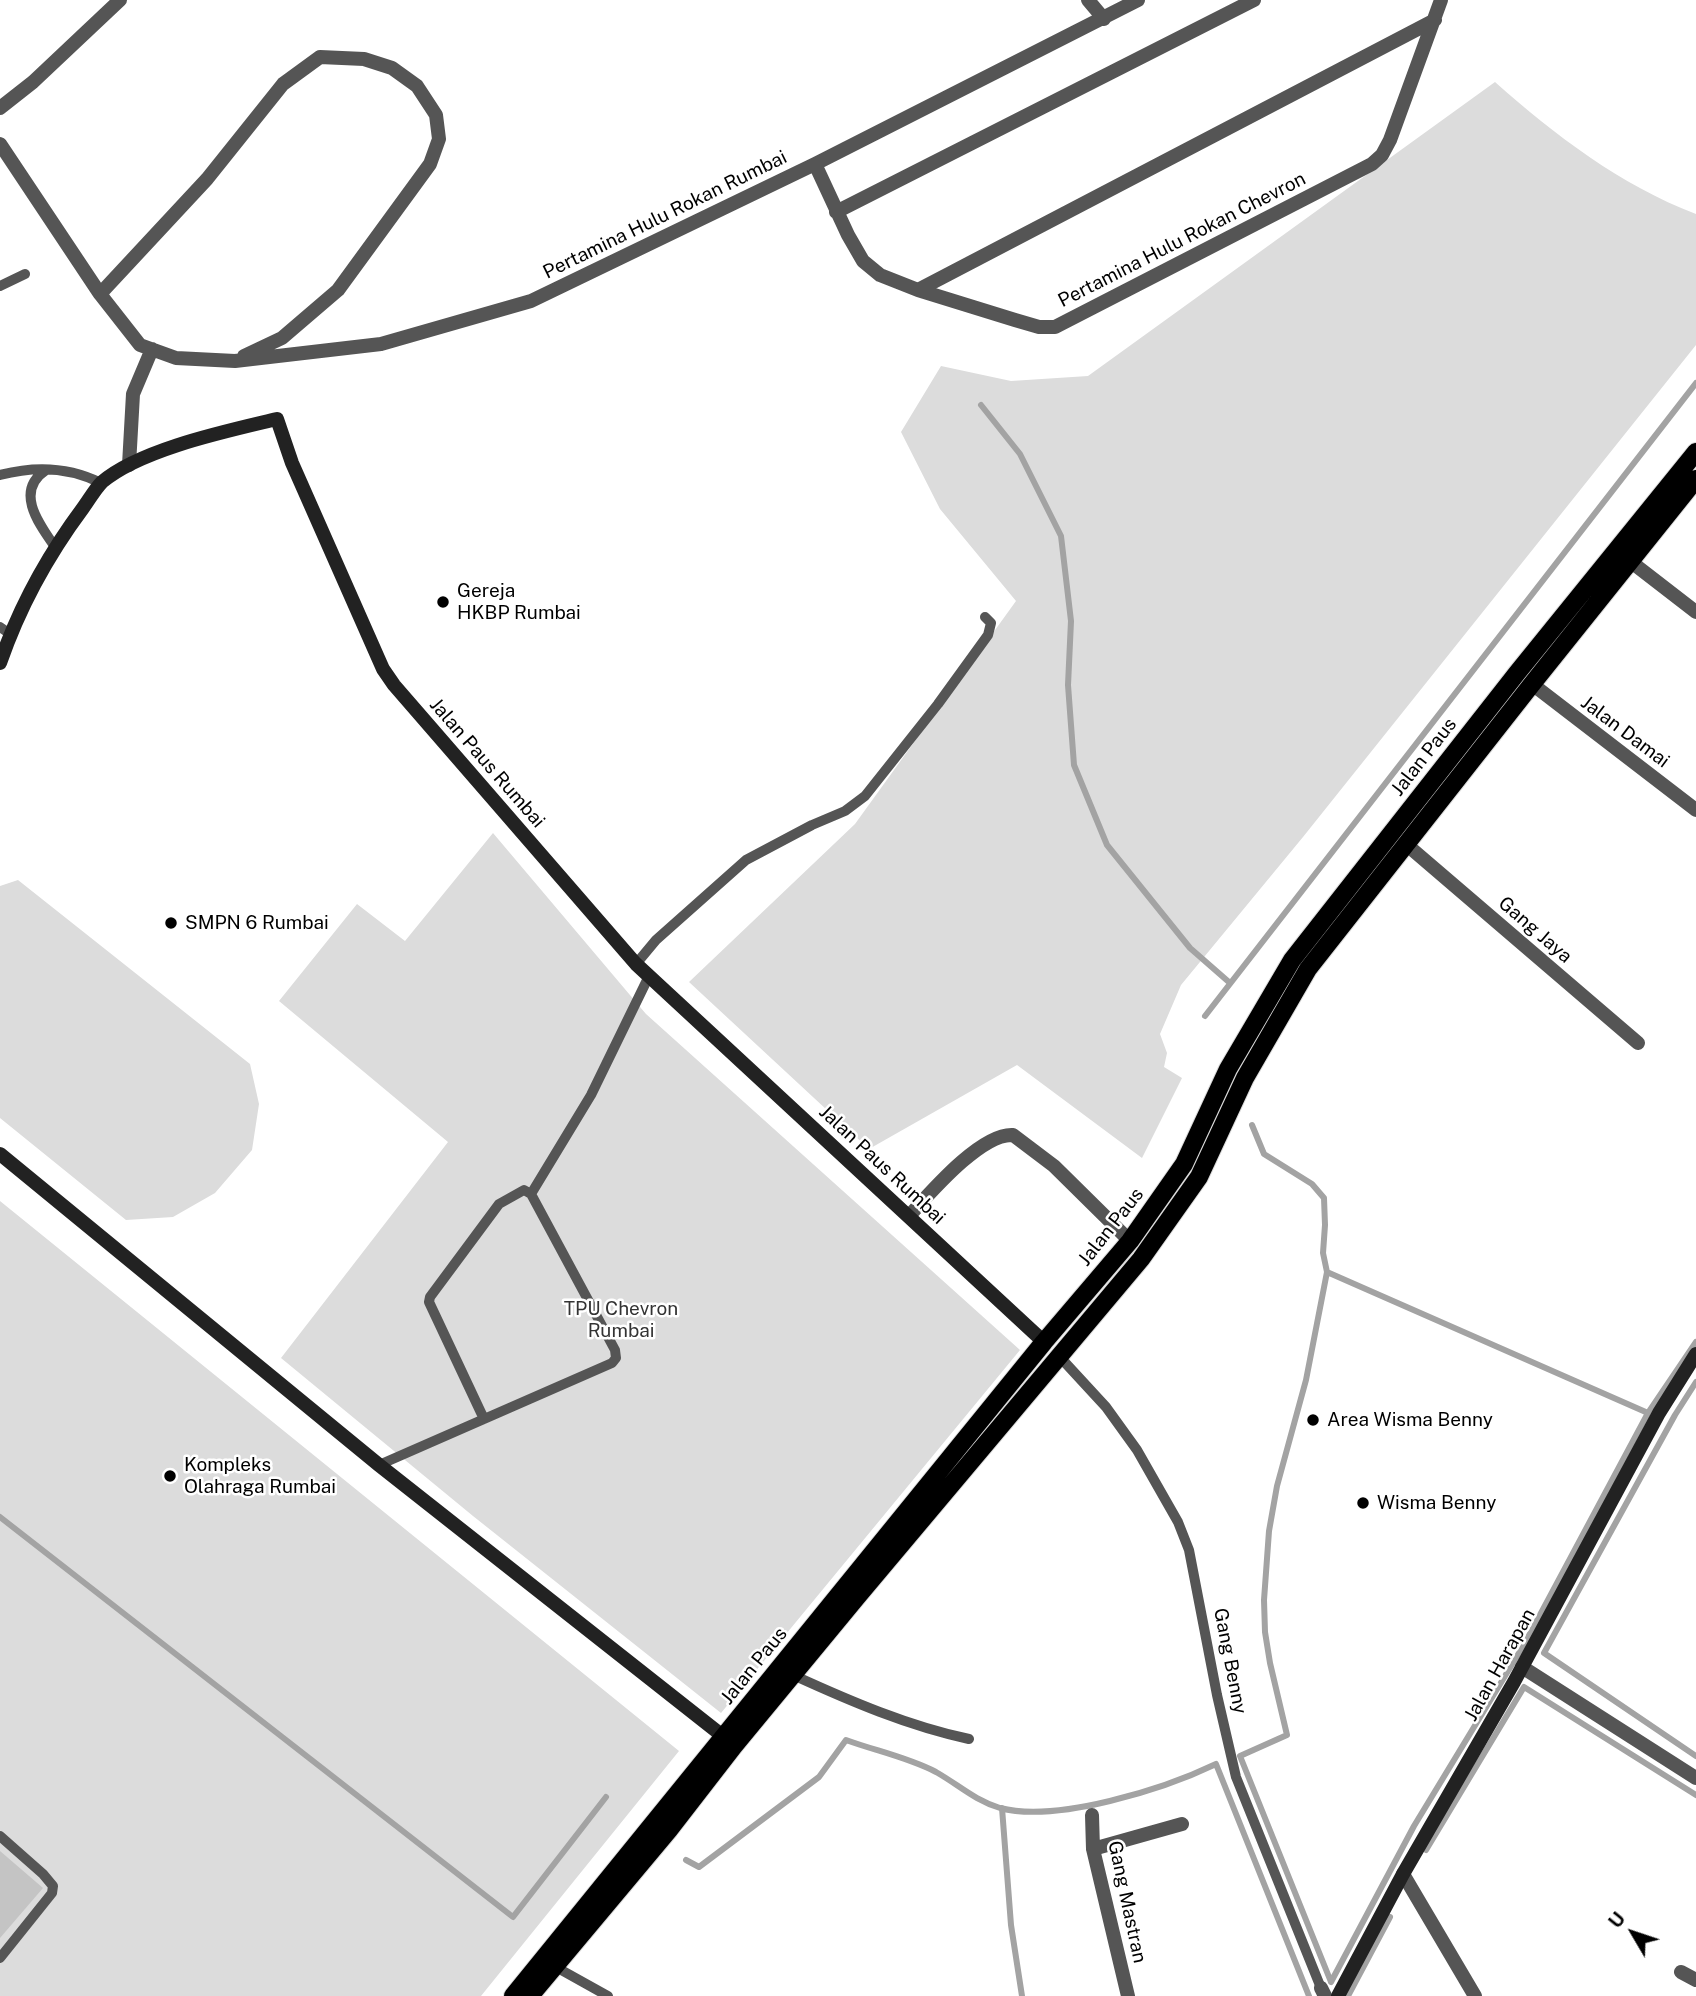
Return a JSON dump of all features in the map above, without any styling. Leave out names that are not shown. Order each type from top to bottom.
[{"type":"main road","name":"Jalan Paus","points":[[513,1996],[729,1741],[1044,1342],[1130,1241],[1184,1164],[1228,1069],[1292,960],[1517,673],[1696,452]]},
{"type":"main road","name":"Jalan Paus","points":[[530,1996],[669,1830],[729,1741],[793,1675],[1141,1259],[1199,1177],[1245,1078],[1308,969],[1696,479]]},
{"type":"street","points":[[0,108],[33,82],[120,0]]},
{"type":"street","points":[[1088,0],[1104,19]]},
{"type":"street","name":"Pertamina Hulu Rokan Rumbai","points":[[0,144],[100,294],[140,345],[176,358],[234,361],[381,344],[531,301],[815,164],[1138,0]]},
{"type":"street","points":[[836,212],[1254,0]]},
{"type":"street","name":"Pertamina Hulu Rokan Chevron","points":[[815,164],[836,212],[863,261],[880,275],[918,290],[1039,327],[1055,327],[1372,164],[1382,155],[1390,141],[1441,0]]},
{"type":"street","points":[[918,290],[1435,20]]},
{"type":"street","points":[[100,294],[207,178],[283,84],[320,57],[364,59],[392,68],[417,86],[436,115],[439,139],[430,164],[338,290],[282,338],[234,361]]},
{"type":"street","points":[[129,466],[133,394],[152,349]]},
{"type":"street","name":"Jalan Paus Rumbai","points":[[0,663],[5,630],[55,547],[101,483],[162,451],[218,433],[277,419],[292,463],[383,669],[394,685],[636,964],[1044,1342]]},
{"type":"street","points":[[1630,561],[1696,612]]},
{"type":"street","name":"Jalan Damai","points":[[1531,684],[1696,810]]},
{"type":"street","name":"Gang Jaya","points":[[1407,845],[1638,1043]]},
{"type":"street","points":[[909,1216],[947,1175],[984,1145],[1008,1135],[1017,1137],[1054,1166],[1130,1241]]},
{"type":"street","points":[[0,1154],[379,1465],[729,1741]]},
{"type":"street","name":"Jalan Harapan","points":[[1338,1996],[1403,1874],[1522,1667],[1659,1413],[1696,1354]]},
{"type":"street","points":[[1522,1667],[1696,1778]]},
{"type":"street","name":"Gang Mastran","points":[[1092,1815],[1093,1849],[1128,1996]]},
{"type":"street","points":[[1093,1849],[1182,1824]]},
{"type":"street","points":[[1403,1874],[1475,1996]]},
{"type":"street","points":[[1681,1972],[1696,1980]]},
{"type":"lane","points":[[0,286],[26,274]]},
{"type":"lane","points":[[0,475],[26,468],[75,472],[101,483]]},
{"type":"lane","points":[[46,470],[34,482],[30,501],[34,517],[55,547]]},
{"type":"lane","points":[[636,964],[656,940],[746,860],[845,811],[865,796],[938,704],[988,635],[991,624],[985,617]]},
{"type":"lane","points":[[531,1194],[591,1095],[649,976]]},
{"type":"lane","points":[[379,1465],[612,1363],[616,1359],[615,1350],[531,1194],[524,1190],[499,1204],[429,1302],[484,1419]]},
{"type":"lane","name":"Gang Benny","points":[[1059,1356],[1106,1407],[1137,1450],[1178,1522],[1189,1550],[1236,1777],[1323,1992]]},
{"type":"lane","points":[[793,1675],[863,1706],[969,1739]]},
{"type":"lane","points":[[0,1836],[53,1886],[52,1893],[0,1958]]},
{"type":"lane","points":[[554,1966],[608,1996]]},
{"type":"green space","points":[[1495,82],[1541,121],[1590,157],[1641,189],[1696,214],[1696,345],[1303,837],[1181,985],[1160,1034],[1167,1053],[1164,1067],[1182,1078],[1142,1158],[1017,1065],[869,1149],[689,982],[855,824],[1016,601],[940,509],[901,432],[941,366],[1011,381],[1088,376]]},
{"type":"green space","name":"TPU Chevron Rumbai","points":[[493,833],[646,1014],[1020,1350],[721,1713],[473,1516],[281,1358],[448,1142],[279,1001],[357,904],[405,941]]},
{"type":"green space","points":[[18,880],[250,1064],[259,1104],[252,1150],[215,1193],[173,1217],[126,1220],[0,1118],[0,886]]},
{"type":"green space","name":"Kompleks Olahraga Rumbai","points":[[0,1201],[679,1751],[481,1996],[0,1996]]},
{"type":"building","points":[[0,1851],[43,1888],[0,1938]]},
{"type":"waterway","points":[[1205,1016],[1696,383]]},
{"type":"waterway","points":[[981,405],[1020,454],[1061,536],[1071,621],[1068,685],[1074,765],[1107,845],[1190,948],[1230,983]]},
{"type":"waterway","points":[[1252,1125],[1264,1154],[1312,1184],[1324,1198],[1323,1253],[1327,1272],[1306,1380],[1277,1486],[1269,1531],[1264,1600],[1265,1632],[1287,1735],[1240,1756],[1331,1982]]},
{"type":"waterway","points":[[1327,1272],[1648,1413]]},
{"type":"waterway","points":[[1331,1982],[1414,1826],[1525,1643],[1648,1413],[1696,1342]]},
{"type":"waterway","points":[[1696,1382],[1675,1415],[1544,1653],[1696,1756]]},
{"type":"waterway","points":[[0,1517],[513,1917],[606,1797]]},
{"type":"waterway","points":[[1426,1850],[1524,1687],[1696,1795]]},
{"type":"waterway","points":[[686,1860],[699,1867],[819,1777],[846,1740],[925,1767],[991,1805],[1024,1811],[1050,1811],[1110,1801],[1168,1784],[1216,1764],[1309,1996]]},
{"type":"waterway","points":[[1002,1808],[1011,1925],[1022,1996]]},
{"type":"waterway","points":[[1348,1996],[1390,1917]]},
{"type":"place","name":"Gereja HKBP Rumbai","points":[[443,602]]},
{"type":"place","name":"SMPN 6 Rumbai","points":[[171,923]]},
{"type":"place","name":"Area Wisma Benny","points":[[1313,1420]]},
{"type":"place","name":"Kompleks Olahraga Rumbai","points":[[170,1476]]},
{"type":"place","name":"Wisma Benny","points":[[1363,1503]]}]
